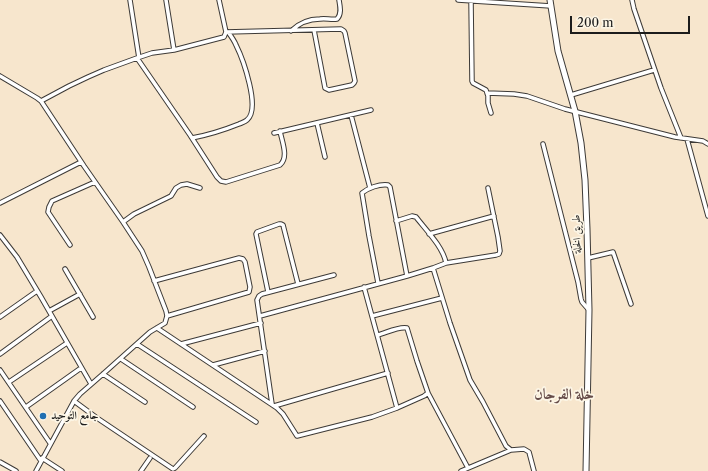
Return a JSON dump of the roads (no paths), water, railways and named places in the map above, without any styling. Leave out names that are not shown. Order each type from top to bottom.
[{"type":"street","points":[[130,0],[138,58],[221,181],[226,182],[280,165],[285,156],[280,131]]},
{"type":"street","points":[[166,0],[174,50]]},
{"type":"street","points":[[192,138],[235,126],[248,120],[250,115],[252,95],[248,76],[236,44],[227,32],[219,0]]},
{"type":"street","points":[[291,31],[297,25],[309,20],[338,18],[340,13],[339,0]]},
{"type":"street","points":[[458,0],[551,6]]},
{"type":"street","name":"طريق الخلة","points":[[550,0],[558,51],[575,111],[581,143],[585,180],[588,229],[589,310],[586,471]]},
{"type":"street","points":[[632,0],[654,70],[681,138]]},
{"type":"street","points":[[471,1],[472,81],[487,92],[527,96],[552,105],[708,144]]},
{"type":"street","points":[[227,32],[341,29],[344,30],[355,81],[352,85],[330,90],[325,88],[314,30]]},
{"type":"street","points":[[41,101],[104,70],[152,53],[174,50],[201,42],[222,38],[227,32]]},
{"type":"street","points":[[571,95],[654,70]]},
{"type":"street","points":[[0,76],[41,101],[142,251],[164,304],[167,316],[165,323],[150,332],[74,401],[36,471]]},
{"type":"street","points":[[487,92],[491,113]]},
{"type":"street","points":[[274,133],[371,110]]},
{"type":"street","points":[[351,115],[370,188]]},
{"type":"street","points":[[317,123],[325,157]]},
{"type":"street","points":[[687,139],[708,216]]},
{"type":"street","points":[[542,144],[578,282],[580,299],[589,310]]},
{"type":"street","points":[[0,203],[81,162]]},
{"type":"street","points":[[70,245],[48,212],[49,207],[52,201],[95,182]]},
{"type":"street","points":[[123,222],[134,214],[171,196],[176,188],[181,185],[187,184],[200,188]]},
{"type":"street","points":[[378,283],[362,194],[370,188],[383,184],[389,186],[407,276]]},
{"type":"street","points":[[260,316],[407,276],[446,263],[499,254],[498,237],[488,188]]},
{"type":"street","points":[[396,221],[412,216],[416,217],[439,247],[446,263]]},
{"type":"street","points":[[429,234],[494,216]]},
{"type":"street","points":[[268,292],[256,234],[257,232],[279,224],[283,226],[298,284]]},
{"type":"street","points":[[0,235],[38,291],[91,384]]},
{"type":"street","points":[[588,258],[613,252],[631,304]]},
{"type":"street","points":[[154,280],[239,258],[243,259],[245,262],[250,287],[249,292],[167,316]]},
{"type":"street","points":[[434,268],[450,323],[470,380],[506,446],[511,450]]},
{"type":"street","points":[[66,269],[93,317]]},
{"type":"street","points":[[273,405],[257,300],[259,295],[334,275]]},
{"type":"street","points":[[364,287],[397,408]]},
{"type":"street","points":[[0,317],[38,291]]},
{"type":"street","points":[[49,310],[80,294]]},
{"type":"street","points":[[372,316],[442,298]]},
{"type":"street","points":[[0,354],[52,316]]},
{"type":"street","points":[[180,344],[261,323]]},
{"type":"street","points":[[157,328],[273,405],[283,414],[297,436],[397,408],[428,393]]},
{"type":"street","points":[[378,335],[400,328],[407,328],[428,393],[468,468]]},
{"type":"street","points":[[9,382],[67,343]]},
{"type":"street","points":[[137,344],[256,422]]},
{"type":"street","points":[[213,365],[265,351]]},
{"type":"street","points":[[121,359],[193,407]]},
{"type":"street","points":[[26,407],[81,368]]},
{"type":"street","points":[[0,370],[50,443]]},
{"type":"street","points":[[273,405],[388,373]]},
{"type":"street","points":[[103,374],[145,402]]},
{"type":"street","points":[[0,401],[41,460],[62,471]]},
{"type":"street","points":[[74,401],[173,469],[204,436]]},
{"type":"street","points":[[461,471],[511,450],[524,449],[529,452],[534,471]]},
{"type":"street","points":[[148,471],[142,469],[150,458]]},
{"type":"street","points":[[0,462],[16,471]]},
{"type":"place","name":"جامع التوحيد","points":[[43,416]]},
{"type":"district","name":"خلة الفرجان","points":[[564,395]]}]
